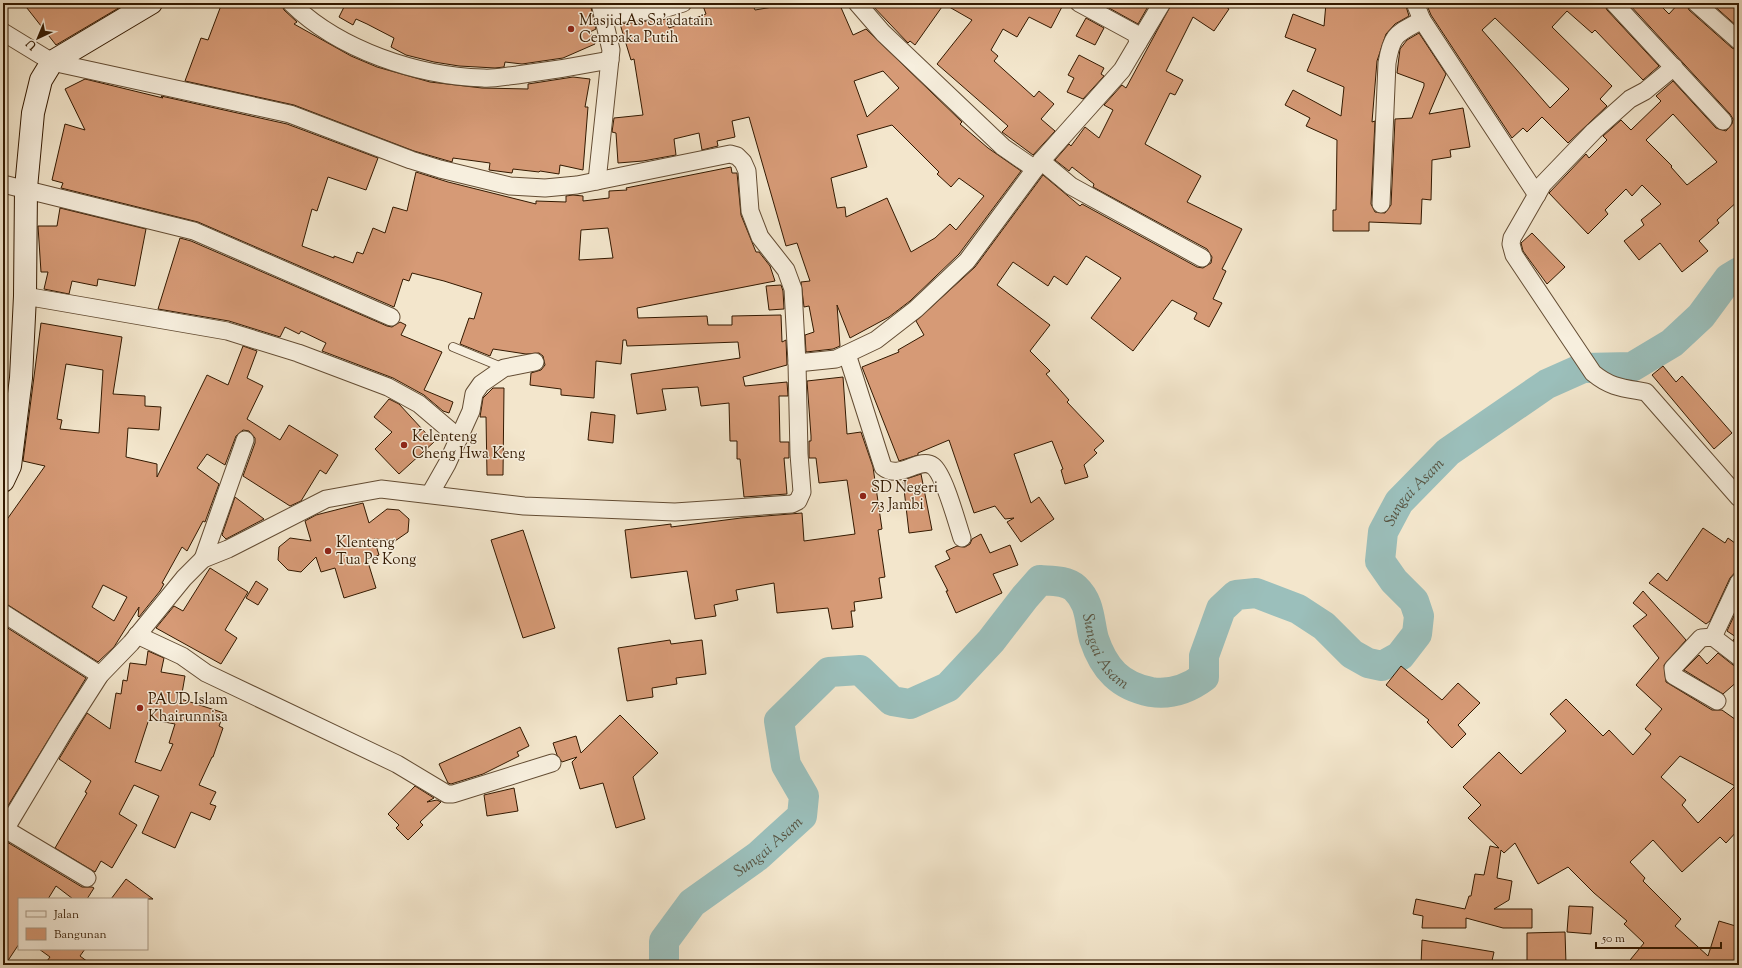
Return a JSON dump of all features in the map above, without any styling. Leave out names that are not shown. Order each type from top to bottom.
[{"type":"street","points":[[3,481],[10,466],[20,378],[25,296],[26,188],[33,113],[40,80],[52,62],[151,3]]},
{"type":"street","points":[[291,3],[305,16],[335,36],[378,56],[433,73],[484,78],[548,71],[610,60]]},
{"type":"street","points":[[597,181],[611,50],[602,9],[660,10],[683,3]]},
{"type":"street","points":[[857,3],[883,33],[1003,147],[1038,165],[1071,186],[1202,258]]},
{"type":"street","points":[[1079,3],[1136,34],[1138,43]]},
{"type":"street","points":[[797,363],[836,359],[882,336],[916,309],[967,261],[1038,165],[1122,70],[1162,3]]},
{"type":"street","points":[[1415,3],[1422,20],[1537,195]]},
{"type":"street","points":[[1614,3],[1723,121]]},
{"type":"street","points":[[1696,3],[1739,41]]},
{"type":"street","points":[[1381,204],[1387,63],[1390,44],[1397,34],[1422,20]]},
{"type":"street","points":[[3,32],[52,62],[290,114],[411,160],[440,169],[510,186],[545,188],[576,185],[730,154],[737,156],[743,162],[747,171],[750,211],[760,237],[786,270],[793,289],[797,363],[799,454],[802,492],[798,501],[792,504],[675,512],[524,506],[381,489],[326,500],[203,559],[184,578],[137,635],[100,675],[4,831],[87,878]]},
{"type":"street","points":[[1674,67],[1645,91],[1630,98],[1594,130],[1543,184],[1512,238],[1511,244],[1514,255],[1593,372],[1604,382],[1616,387],[1646,392],[1739,498]]},
{"type":"street","points":[[3,184],[26,188],[101,210],[194,231],[391,317]]},
{"type":"street","points":[[25,296],[227,331],[298,353],[388,387],[419,404],[459,438]]},
{"type":"street","points":[[847,354],[883,467],[890,471],[896,472],[920,464],[929,464],[934,467],[941,477],[962,538]]},
{"type":"street","points":[[430,494],[447,464],[471,411],[474,394],[481,384],[504,368],[535,362]]},
{"type":"street","points":[[203,559],[245,440]]},
{"type":"street","points":[[1713,637],[1739,582]]},
{"type":"street","points":[[3,613],[100,675]]},
{"type":"street","points":[[137,635],[182,656],[206,672],[397,764],[447,794],[453,794],[552,763]]},
{"type":"street","points":[[1716,701],[1674,676],[1673,668],[1701,638],[1713,637],[1739,657]]},
{"type":"lane","points":[[453,348],[504,368]]},
{"type":"building","points":[[23,3],[127,3],[56,45]]},
{"type":"building","points":[[222,3],[281,3],[284,10],[297,22],[294,24],[351,56],[377,67],[430,82],[482,88],[528,89],[528,84],[573,77],[590,79],[585,107],[588,107],[583,170],[560,165],[559,174],[513,169],[512,173],[489,170],[490,163],[453,158],[452,162],[414,151],[294,105],[185,81],[201,38],[208,40]]},
{"type":"building","points":[[346,3],[590,3],[596,29],[590,32],[595,44],[563,58],[522,64],[505,62],[504,67],[459,66],[434,62],[406,55],[391,47],[394,38],[367,24],[356,19],[353,25],[339,17]]},
{"type":"building","points":[[702,3],[752,3],[755,10],[796,3],[839,3],[853,35],[866,29],[962,122],[960,124],[988,148],[1021,171],[959,254],[910,301],[889,317],[850,338],[837,305],[840,346],[833,349],[806,352],[805,335],[814,332],[809,306],[804,307],[801,282],[810,281],[797,243],[786,246],[749,117],[732,121],[735,137],[717,141],[718,146],[702,150],[699,133],[674,139],[676,155],[643,161],[618,163],[616,133],[612,132],[614,118],[643,115],[634,59],[631,60],[620,24],[666,19],[669,28],[706,14]],"holes":[[[883,71],[899,88],[867,117],[854,81]],[[892,125],[939,172],[937,174],[951,187],[959,178],[984,196],[956,230],[950,224],[935,238],[911,252],[887,198],[846,217],[845,207],[837,208],[831,178],[867,167],[857,135]]]},
{"type":"building","points":[[870,3],[1064,3],[1051,28],[1029,17],[1017,37],[1003,29],[991,50],[998,56],[994,61],[1034,97],[1039,91],[1054,104],[1041,119],[1055,131],[1033,155],[1002,132],[1008,126],[937,64],[972,20],[944,4],[915,45],[910,41],[908,43]]},
{"type":"building","points":[[1100,3],[1150,3],[1138,24]]},
{"type":"building","points":[[1172,3],[1221,3],[1229,9],[1214,31],[1193,17],[1166,71],[1183,80],[1175,95],[1170,93],[1145,144],[1201,176],[1187,202],[1242,229],[1222,269],[1226,271],[1213,299],[1222,303],[1209,327],[1194,319],[1197,313],[1172,300],[1133,351],[1091,318],[1121,278],[1086,256],[1067,285],[1054,276],[1048,286],[1013,262],[997,285],[1050,325],[1030,351],[1050,371],[1046,374],[1069,400],[1067,402],[1104,441],[1094,450],[1097,453],[1084,465],[1088,477],[1065,484],[1061,470],[1063,469],[1052,441],[1014,454],[1031,503],[1039,497],[1054,519],[1021,542],[1007,522],[1014,518],[1005,519],[995,506],[974,513],[949,440],[918,453],[918,455],[899,461],[862,367],[899,352],[898,350],[924,335],[916,321],[975,267],[1043,175],[1080,206],[1082,204],[1197,267],[1203,268],[1211,263],[1212,257],[1207,249],[1093,187],[1094,184],[1072,167],[1069,171],[1055,160],[1069,144],[1071,146],[1085,127],[1099,138],[1113,110],[1104,105],[1122,85],[1126,88]]},
{"type":"building","points":[[1326,3],[1405,3],[1409,16],[1395,24],[1386,34],[1377,61],[1372,122],[1375,121],[1371,204],[1375,212],[1385,213],[1391,205],[1395,119],[1412,118],[1424,86],[1424,83],[1397,73],[1400,49],[1407,40],[1419,33],[1446,74],[1429,114],[1463,108],[1470,147],[1450,150],[1451,157],[1432,160],[1431,200],[1422,199],[1421,224],[1369,222],[1369,231],[1333,231],[1333,210],[1336,210],[1337,140],[1306,126],[1310,118],[1285,105],[1293,90],[1341,116],[1344,87],[1307,71],[1316,49],[1285,37],[1293,14],[1324,26]]},
{"type":"building","points":[[1426,3],[1604,3],[1607,10],[1659,66],[1643,80],[1595,30],[1592,33],[1567,11],[1552,27],[1612,86],[1600,99],[1607,106],[1568,143],[1542,117],[1527,132],[1523,128],[1512,138],[1431,15]],"holes":[[[1495,18],[1569,89],[1550,108],[1482,30]]]},
{"type":"building","points":[[1628,3],[1658,3],[1669,14],[1679,3],[1686,3],[1689,10],[1732,48],[1739,51],[1739,200],[1717,220],[1719,223],[1699,241],[1708,251],[1682,272],[1660,243],[1639,260],[1624,241],[1644,225],[1641,220],[1661,204],[1642,185],[1632,196],[1626,189],[1605,210],[1608,214],[1588,234],[1549,193],[1586,154],[1589,158],[1607,140],[1603,136],[1621,120],[1631,130],[1661,101],[1656,96],[1673,81],[1716,128],[1726,131],[1732,124],[1733,119]],"holes":[[[1673,114],[1717,162],[1687,185],[1671,167],[1672,166],[1646,140]]]},
{"type":"building","points":[[1711,3],[1739,3],[1739,28]]},
{"type":"building","points":[[1086,18],[1104,28],[1095,45],[1076,36]]},
{"type":"building","points":[[1079,55],[1104,68],[1101,74],[1104,76],[1083,99],[1067,92],[1074,78],[1068,75]]},
{"type":"building","points":[[85,79],[163,98],[161,96],[287,124],[378,158],[366,190],[328,177],[317,211],[312,209],[302,246],[334,258],[334,256],[353,263],[357,252],[363,254],[373,228],[385,233],[393,207],[407,211],[416,172],[448,182],[536,204],[536,201],[566,202],[566,196],[573,195],[583,196],[583,201],[609,198],[609,191],[627,190],[626,188],[731,167],[732,173],[737,173],[741,215],[756,252],[759,252],[770,266],[775,281],[637,308],[638,318],[707,316],[708,325],[732,325],[732,316],[781,315],[782,342],[786,340],[787,365],[743,377],[745,386],[787,382],[788,396],[779,396],[780,442],[789,442],[789,458],[784,458],[787,494],[744,497],[740,459],[737,459],[737,441],[730,441],[729,403],[701,406],[698,387],[662,389],[666,410],[637,414],[631,374],[740,358],[738,342],[627,346],[626,340],[623,340],[621,364],[596,361],[594,398],[561,395],[561,389],[530,385],[531,373],[541,370],[545,365],[543,356],[539,353],[526,354],[493,349],[490,356],[460,344],[469,318],[474,319],[482,293],[412,273],[409,281],[403,279],[394,307],[198,222],[61,188],[63,183],[52,180],[65,124],[85,130],[65,89]],"holes":[[[608,228],[613,258],[579,260],[581,230]]]},
{"type":"building","points":[[60,208],[146,229],[135,286],[98,279],[97,286],[72,281],[69,294],[44,289],[48,272],[41,272],[38,226],[57,226]]},
{"type":"building","points":[[1532,233],[1565,267],[1547,284],[1523,251],[1521,243]]},
{"type":"building","points":[[180,238],[191,241],[387,326],[392,327],[400,322],[406,325],[401,335],[442,352],[424,390],[453,402],[449,413],[443,411],[424,395],[393,378],[322,351],[326,343],[301,331],[299,334],[285,327],[280,337],[229,321],[158,309]]},
{"type":"building","points":[[781,285],[783,291],[784,309],[769,310],[766,286]]},
{"type":"building","points":[[41,323],[122,337],[113,394],[145,396],[145,406],[161,407],[159,430],[128,428],[126,457],[157,464],[157,477],[207,375],[228,385],[243,346],[257,351],[247,378],[263,386],[247,419],[280,440],[289,425],[338,455],[326,474],[320,470],[301,501],[290,506],[243,476],[255,443],[255,438],[249,431],[243,430],[236,436],[225,465],[207,454],[197,468],[219,484],[205,522],[203,521],[187,551],[182,547],[162,583],[164,584],[160,591],[139,617],[139,607],[114,647],[98,662],[3,603],[3,525],[45,466],[23,461]],"holes":[[[66,364],[103,370],[99,433],[60,429],[62,420],[57,419]],[[103,585],[127,597],[114,621],[92,607]]]},
{"type":"building","points":[[1663,366],[1676,382],[1682,376],[1732,433],[1714,449],[1652,375]]},
{"type":"building","points":[[843,377],[847,434],[861,432],[873,467],[882,529],[878,530],[885,577],[879,578],[882,598],[854,602],[855,611],[851,611],[853,627],[832,629],[828,608],[777,613],[774,583],[736,590],[738,600],[714,605],[716,616],[695,619],[687,571],[631,578],[625,530],[671,524],[671,527],[741,518],[802,513],[804,541],[855,534],[847,480],[819,483],[816,458],[809,458],[809,441],[811,441],[811,436],[807,381]]},
{"type":"building","points":[[493,388],[504,388],[503,475],[487,475],[486,417],[480,417],[483,398]]},
{"type":"building","name":"Kelenteng Cheng Hwa Keng","points":[[389,399],[399,404],[434,442],[399,474],[375,449],[392,432],[374,417]]},
{"type":"building","points":[[591,412],[615,415],[613,443],[588,440]]},
{"type":"building","points":[[921,474],[932,530],[909,533],[903,480]]},
{"type":"building","points":[[235,497],[264,519],[226,539],[222,535]]},
{"type":"building","name":"Klenteng Tua Pe Kong","points":[[363,503],[369,523],[387,509],[399,510],[409,519],[408,532],[395,541],[374,539],[379,555],[367,559],[376,588],[344,598],[335,568],[321,572],[316,557],[301,572],[288,570],[278,560],[279,547],[290,538],[311,541],[305,521],[316,515]]},
{"type":"building","points":[[1703,528],[1725,543],[1728,538],[1739,546],[1739,568],[1730,578],[1710,621],[1706,624],[1649,583],[1658,573],[1667,581]]},
{"type":"building","points":[[523,530],[555,628],[523,638],[491,540]]},
{"type":"building","points":[[981,534],[990,553],[1010,545],[1018,565],[993,574],[1002,593],[956,613],[946,591],[948,591],[935,566],[950,559],[946,551],[957,546],[965,547],[970,544],[972,539]]},
{"type":"building","points":[[210,568],[248,592],[225,630],[237,638],[221,664],[156,628],[174,606],[183,611]]},
{"type":"building","points":[[256,581],[268,589],[258,605],[246,598]]},
{"type":"building","points":[[1643,591],[1686,640],[1664,665],[1666,682],[1712,710],[1722,710],[1739,722],[1739,829],[1726,843],[1720,837],[1682,872],[1653,840],[1630,862],[1645,878],[1643,881],[1681,919],[1675,926],[1708,956],[1719,921],[1739,927],[1739,965],[1626,965],[1644,943],[1624,924],[1627,921],[1594,893],[1568,867],[1538,884],[1515,843],[1504,853],[1501,850],[1497,878],[1512,881],[1509,900],[1494,909],[1532,909],[1532,928],[1503,928],[1466,918],[1466,928],[1422,928],[1423,916],[1413,914],[1416,899],[1465,909],[1469,896],[1471,896],[1475,874],[1484,875],[1490,846],[1499,848],[1468,818],[1481,805],[1463,787],[1499,752],[1521,774],[1566,731],[1550,714],[1566,699],[1603,736],[1609,730],[1633,755],[1651,734],[1645,729],[1662,709],[1636,685],[1659,658],[1633,626],[1647,615],[1633,603]],"holes":[[[1680,756],[1735,786],[1698,823],[1682,805],[1686,800],[1661,777]]]},
{"type":"building","points":[[1739,605],[1739,644],[1733,640],[1736,637],[1727,631]]},
{"type":"building","points":[[3,625],[86,678],[3,814]]},
{"type":"building","points":[[670,640],[671,644],[702,640],[706,674],[676,678],[677,684],[652,688],[653,697],[627,701],[618,648]]},
{"type":"building","points":[[148,651],[164,658],[161,672],[185,676],[181,699],[224,713],[219,726],[223,728],[213,757],[199,785],[216,792],[210,804],[216,806],[210,820],[191,812],[175,848],[142,833],[159,796],[134,785],[119,814],[137,825],[112,868],[101,861],[95,872],[55,848],[87,793],[85,792],[91,781],[59,759],[87,713],[110,729],[116,693],[121,694],[123,680],[127,681],[130,663],[146,665]],"holes":[[[149,719],[175,724],[169,743],[173,744],[161,771],[135,762]]]},
{"type":"building","points":[[1718,653],[1733,665],[1739,667],[1739,680],[1723,694],[1684,670],[1699,655],[1707,664]]},
{"type":"building","points":[[1401,666],[1442,700],[1458,683],[1480,703],[1458,725],[1466,734],[1452,748],[1427,722],[1429,720],[1386,685]]},
{"type":"building","points":[[620,715],[658,753],[633,777],[645,819],[616,828],[603,783],[580,789],[572,762],[577,757],[562,762],[557,755],[553,743],[576,736],[581,753]]},
{"type":"building","points":[[520,727],[529,746],[517,752],[519,756],[483,774],[451,784],[448,783],[439,764]]},
{"type":"building","points":[[415,786],[434,798],[427,802],[437,800],[441,802],[420,822],[423,825],[408,840],[396,828],[399,825],[388,814]]},
{"type":"building","points":[[514,788],[518,811],[487,816],[484,795]]},
{"type":"building","points":[[7,842],[82,887],[94,888],[88,898],[72,898],[56,886],[49,898],[18,898],[18,946],[5,965],[3,965],[3,843]]},
{"type":"building","points":[[126,879],[153,899],[148,898],[112,898]]},
{"type":"building","points":[[1569,906],[1593,907],[1591,934],[1567,932]]},
{"type":"building","points":[[1565,932],[1566,964],[1527,964],[1527,933]]},
{"type":"building","points":[[1422,940],[1494,952],[1491,965],[1421,965]]},
{"type":"building","points":[[40,950],[84,950],[80,956],[92,965],[44,965],[50,957]]},
{"type":"waterway","name":"Sungai Asam","points":[[664,965],[664,941],[692,903],[758,856],[802,816],[804,796],[786,765],[779,721],[829,672],[860,670],[892,701],[910,704],[948,687],[991,641],[1040,580],[1063,582],[1075,588],[1087,606],[1094,639],[1098,650],[1108,667],[1122,681],[1151,692],[1172,692],[1192,685],[1204,677],[1204,656],[1221,609],[1236,595],[1256,593],[1298,609],[1324,626],[1352,654],[1368,663],[1382,666],[1400,656],[1417,634],[1419,616],[1414,601],[1394,581],[1380,561],[1383,532],[1399,502],[1448,452],[1547,384],[1583,368],[1632,367],[1672,343],[1701,316],[1729,278],[1739,272]]},
{"type":"place","name":"Masjid As Sa'adatain Cempaka Putih","points":[[571,29]]},
{"type":"place","name":"Kelenteng Cheng Hwa Keng","points":[[404,445]]},
{"type":"place","name":"SD Negeri 73 Jambi","points":[[863,496]]},
{"type":"place","name":"Klenteng Tua Pe Kong","points":[[328,551]]},
{"type":"place","name":"PAUD Islam Khairunnisa","points":[[140,708]]}]
